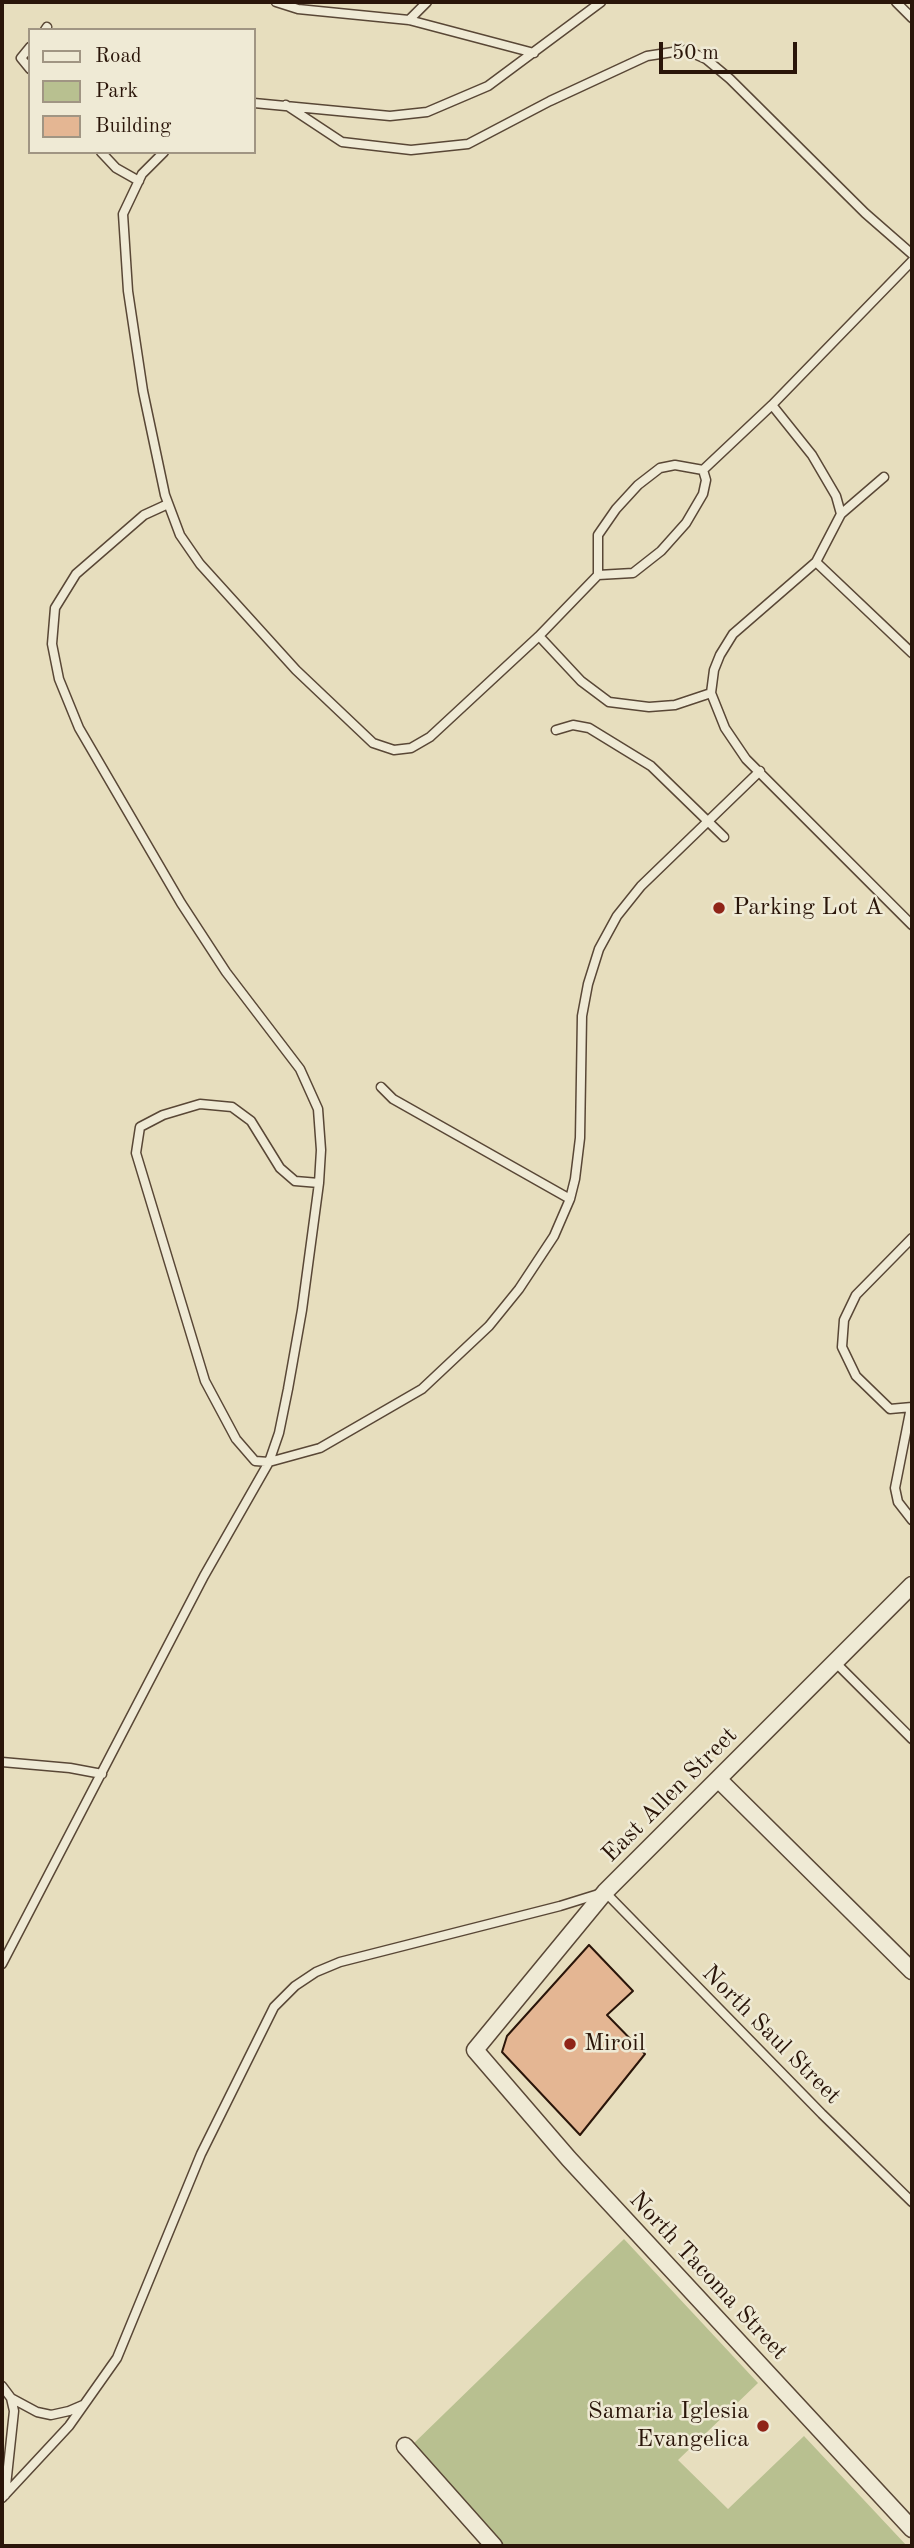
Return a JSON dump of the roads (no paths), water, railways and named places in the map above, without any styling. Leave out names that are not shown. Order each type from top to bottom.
[{"type":"street","name":"East Allen Street","points":[[475,2050],[605,1892],[912,1585]]},
{"type":"street","points":[[718,1779],[912,1970]]},
{"type":"street","name":"North Tacoma Street","points":[[475,2050],[569,2159],[912,2529]]},
{"type":"street","points":[[405,2446],[494,2546]]},
{"type":"lane","points":[[276,2],[298,9],[409,20],[534,52]]},
{"type":"lane","points":[[409,20],[427,2]]},
{"type":"lane","points":[[256,103],[390,116],[427,112],[488,86],[601,2]]},
{"type":"lane","points":[[896,2],[912,17]]},
{"type":"lane","points":[[28,49],[21,58],[28,67]]},
{"type":"lane","points":[[286,105],[342,142],[411,150],[468,144],[550,101],[647,56],[686,50],[706,59],[730,79],[865,213],[912,254]]},
{"type":"lane","points":[[103,154],[116,168],[139,181]]},
{"type":"lane","points":[[162,154],[142,174],[123,214],[128,291],[143,391],[168,504],[180,536],[200,564],[296,670],[373,743],[394,750],[411,748],[430,737],[539,636],[598,575],[634,573],[661,551],[686,523],[703,494],[706,480],[703,470]]},
{"type":"lane","points":[[703,470],[772,405],[912,261]]},
{"type":"lane","points":[[772,405],[812,455],[836,496],[841,514]]},
{"type":"lane","points":[[598,575],[598,535],[633,491],[660,468],[675,465],[703,470]]},
{"type":"lane","points":[[884,477],[841,514],[816,562],[733,634],[720,655],[711,693],[731,739],[912,925]]},
{"type":"lane","points":[[2,1964],[204,1576],[269,1462],[279,1433],[288,1389],[319,1183],[321,1150],[318,1109],[300,1069],[226,972],[181,903],[79,728],[59,678],[52,645],[55,608],[76,574],[144,515],[168,504]]},
{"type":"lane","points":[[816,562],[912,653]]},
{"type":"lane","points":[[539,636],[581,681],[609,702],[649,707],[675,705],[711,693]]},
{"type":"lane","points":[[556,730],[573,725],[589,728],[651,766],[724,837]]},
{"type":"lane","points":[[319,1183],[295,1181],[280,1168],[251,1121],[232,1107],[200,1104],[163,1115],[140,1127],[136,1153],[205,1381],[236,1439],[255,1461],[269,1462],[320,1448],[422,1389],[489,1326],[519,1289],[554,1236],[570,1199],[580,1138],[582,1016],[596,958],[608,932],[628,900],[760,771]]},
{"type":"lane","points":[[381,1087],[393,1098],[570,1199]]},
{"type":"lane","points":[[912,1238],[856,1295],[844,1320],[842,1347],[856,1376],[891,1409],[912,1407],[895,1488],[898,1502],[912,1520]]},
{"type":"lane","points":[[835,1662],[912,1739]]},
{"type":"lane","points":[[2,1762],[70,1768],[102,1774]]},
{"type":"lane","points":[[3,2496],[69,2426],[117,2358],[201,2154],[274,2007],[295,1986],[316,1972],[340,1962],[605,1892]]},
{"type":"lane","name":"North Saul Street","points":[[605,1892],[912,2202]]},
{"type":"lane","points":[[2,2386],[10,2398],[13,2411],[3,2496]]},
{"type":"lane","points":[[10,2398],[37,2412],[51,2415],[84,2404]]},
{"type":"place","name":"Parking Lot A","points":[[719,908]]},
{"type":"place","name":"Miroil","points":[[570,2044]]},
{"type":"place","name":"Samaria Iglesia Evangelica","points":[[763,2426]]}]
